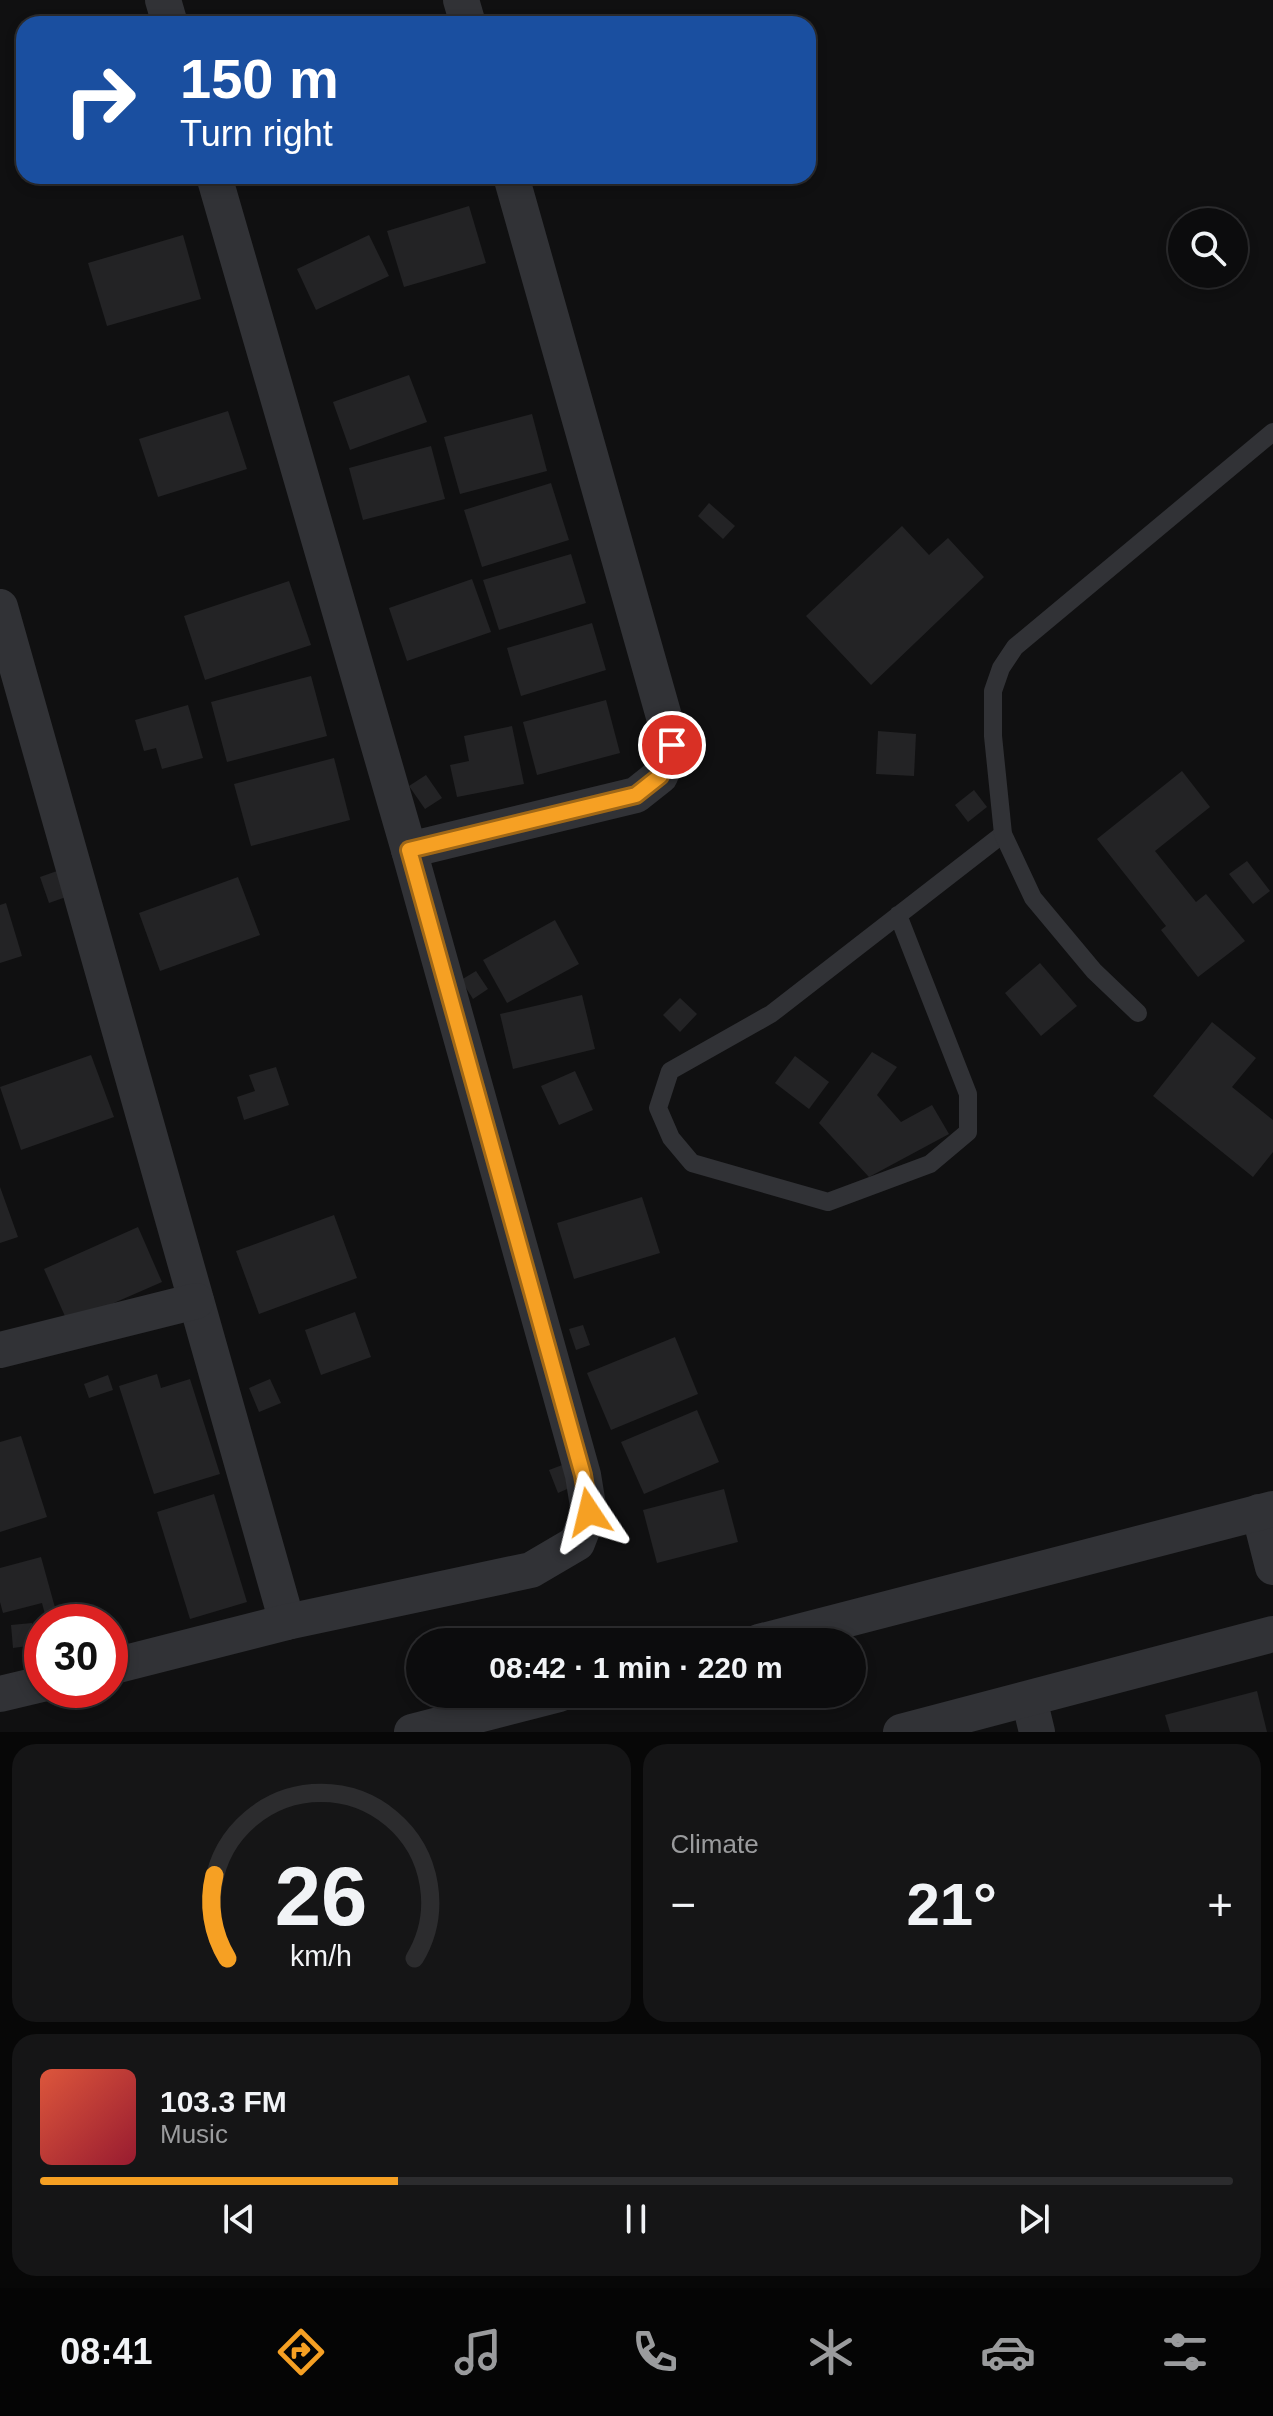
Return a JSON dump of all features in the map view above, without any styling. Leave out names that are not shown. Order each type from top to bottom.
[{"type":"street","points":[[128,1662],[287,1622],[531,1570],[577,1543],[589,1512],[583,1475],[409,850],[216,184]]},
{"type":"street","points":[[409,850],[636,795],[660,776],[672,745],[513,184]]},
{"type":"street","points":[[0,607],[287,1622]]},
{"type":"street","points":[[0,1350],[196,1301]]},
{"type":"street","points":[[813,1628],[1266,1510],[1273,1567]]},
{"type":"street","points":[[901,1732],[1033,1716],[1273,1634]]},
{"type":"street","points":[[0,1694],[24,1688]]},
{"type":"street","points":[[431,1730],[509,1708]]},
{"type":"lane","points":[[1138,1013],[1094,971],[1033,898],[1003,834],[993,736],[993,691],[1001,668],[1015,647],[1273,432]]},
{"type":"lane","points":[[898,915],[968,1094],[968,1132],[930,1164],[828,1202],[692,1163],[671,1138],[658,1108],[670,1071],[771,1014],[898,915],[1003,834]]},
{"type":"building","points":[[469,206],[486,263],[404,287],[387,231]]},
{"type":"building","points":[[183,235],[201,299],[107,326],[88,263]]},
{"type":"building","points":[[369,235],[389,276],[316,310],[297,269]]},
{"type":"building","points":[[409,375],[427,422],[350,450],[333,402]]},
{"type":"building","points":[[228,411],[247,469],[158,497],[139,439]]},
{"type":"building","points":[[532,414],[547,471],[460,494],[444,437]]},
{"type":"building","points":[[431,446],[445,499],[363,520],[349,468]]},
{"type":"building","points":[[551,483],[569,540],[482,567],[464,510]]},
{"type":"building","points":[[709,503],[735,526],[723,539],[698,516]]},
{"type":"building","points":[[902,526],[929,555],[948,538],[984,577],[871,685],[806,616]]},
{"type":"building","points":[[571,554],[586,603],[499,630],[483,580]]},
{"type":"building","points":[[472,579],[491,632],[407,661],[389,608]]},
{"type":"building","points":[[289,581],[311,645],[205,680],[184,616]]},
{"type":"building","points":[[592,623],[606,670],[521,696],[507,648]]},
{"type":"building","points":[[311,676],[327,736],[227,762],[211,702]]},
{"type":"building","points":[[606,700],[620,753],[537,775],[523,722]]},
{"type":"building","points":[[188,705],[203,758],[162,769],[156,748],[144,751],[135,720]]},
{"type":"building","points":[[512,726],[524,784],[457,797],[450,765],[469,761],[464,736]]},
{"type":"building","points":[[878,731],[916,734],[914,776],[876,774]]},
{"type":"building","points":[[334,758],[350,820],[251,846],[234,784]]},
{"type":"building","points":[[1182,771],[1210,807],[1155,851],[1196,902],[1206,894],[1245,941],[1198,977],[1161,930],[1166,926],[1097,839]]},
{"type":"building","points":[[426,775],[442,798],[425,809],[409,786]]},
{"type":"building","points":[[974,790],[987,807],[968,822],[955,805]]},
{"type":"building","points":[[1247,861],[1270,891],[1253,904],[1229,874]]},
{"type":"building","points":[[57,871],[66,897],[49,903],[40,877]]},
{"type":"building","points":[[238,877],[260,935],[160,971],[139,913]]},
{"type":"building","points":[[6,903],[22,956],[0,963],[0,905]]},
{"type":"building","points":[[555,920],[579,964],[507,1003],[483,960]]},
{"type":"building","points":[[1040,963],[1077,1006],[1041,1036],[1005,993]]},
{"type":"building","points":[[476,971],[488,989],[473,999],[461,980]]},
{"type":"building","points":[[582,995],[595,1049],[513,1069],[500,1014]]},
{"type":"building","points":[[680,998],[697,1014],[680,1032],[663,1015]]},
{"type":"building","points":[[1212,1022],[1256,1058],[1232,1087],[1273,1120],[1273,1152],[1253,1177],[1153,1096]]},
{"type":"building","points":[[872,1052],[897,1067],[877,1095],[901,1122],[932,1105],[949,1134],[869,1177],[819,1123]]},
{"type":"building","points":[[91,1055],[114,1117],[21,1150],[0,1087]]},
{"type":"building","points":[[795,1056],[829,1082],[809,1109],[775,1083]]},
{"type":"building","points":[[276,1067],[289,1105],[244,1120],[237,1097],[255,1091],[249,1075]]},
{"type":"building","points":[[575,1071],[593,1110],[559,1125],[541,1086]]},
{"type":"building","points":[[0,1187],[18,1237],[0,1243]]},
{"type":"building","points":[[642,1197],[660,1253],[574,1279],[557,1223]]},
{"type":"building","points":[[334,1215],[357,1278],[259,1314],[236,1251]]},
{"type":"building","points":[[138,1227],[162,1282],[68,1323],[44,1269]]},
{"type":"building","points":[[355,1312],[371,1357],[321,1375],[305,1330]]},
{"type":"building","points":[[583,1325],[590,1345],[576,1350],[569,1329]]},
{"type":"building","points":[[675,1337],[698,1394],[611,1430],[587,1373]]},
{"type":"building","points":[[157,1374],[161,1388],[190,1379],[220,1474],[154,1494],[119,1386]]},
{"type":"building","points":[[108,1375],[113,1390],[89,1398],[84,1384]]},
{"type":"building","points":[[270,1379],[281,1403],[259,1412],[249,1388]]},
{"type":"building","points":[[697,1410],[719,1462],[644,1494],[621,1442]]},
{"type":"building","points":[[21,1436],[47,1517],[0,1532],[0,1442]]},
{"type":"building","points":[[565,1464],[574,1486],[558,1493],[549,1470]]},
{"type":"building","points":[[724,1489],[738,1542],[657,1563],[643,1510]]},
{"type":"building","points":[[214,1494],[247,1602],[190,1619],[157,1512]]},
{"type":"building","points":[[41,1557],[54,1604],[24,1604],[24,1608],[3,1613],[0,1568]]},
{"type":"building","points":[[24,1624],[24,1646],[13,1648],[11,1625]]},
{"type":"building","points":[[1257,1691],[1267,1732],[1170,1732],[1165,1715]]},
{"type":"route","points":[[589,1512],[583,1475],[409,850],[636,795],[660,776],[672,745]]}]
